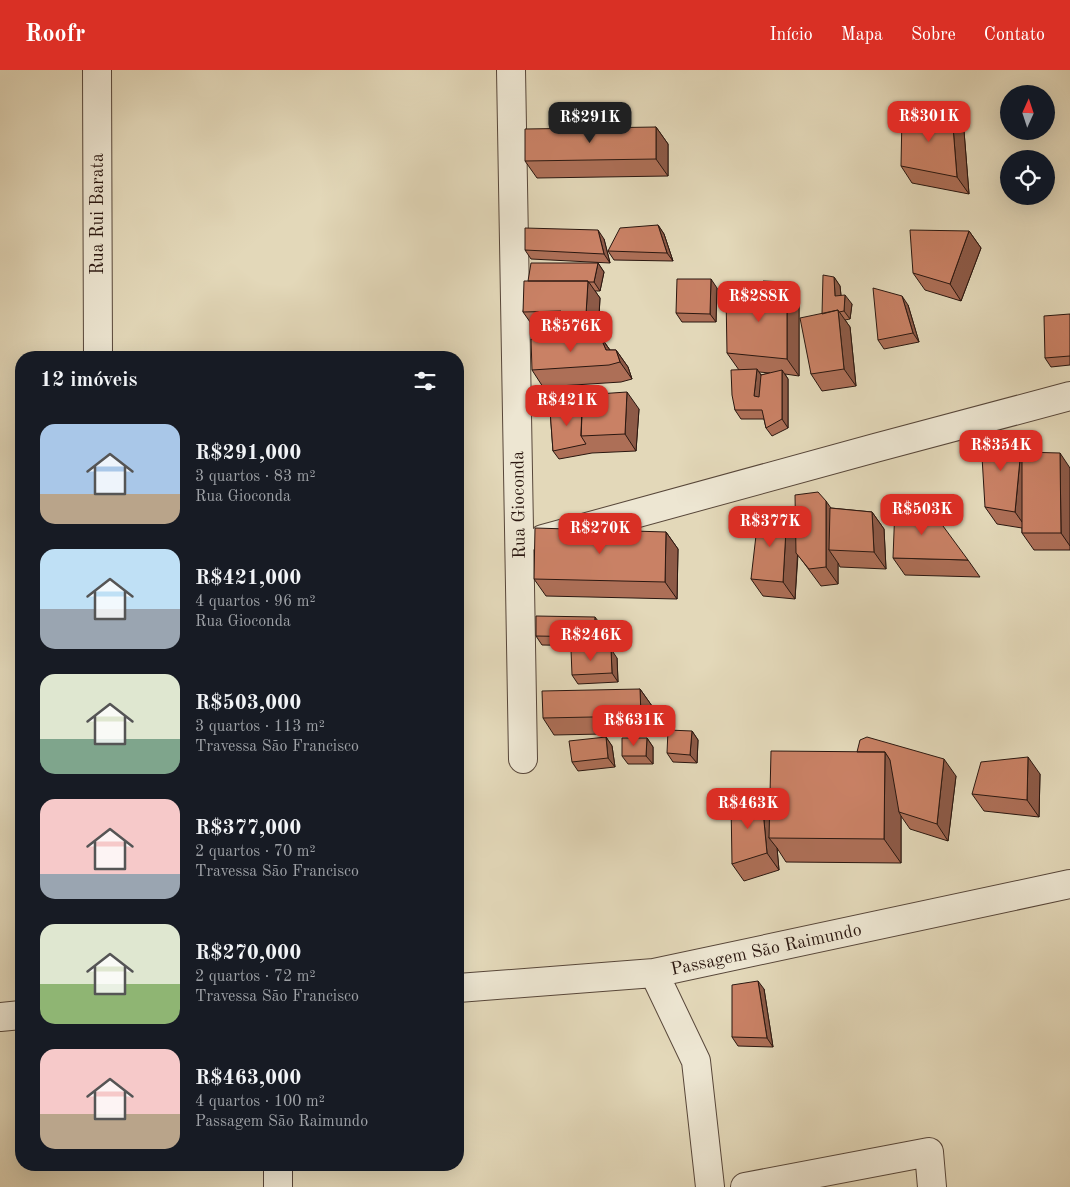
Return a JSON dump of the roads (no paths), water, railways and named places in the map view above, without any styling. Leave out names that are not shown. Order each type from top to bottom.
[{"type":"street","name":"Rua Rui Barata","points":[[97,70],[98,351]]},
{"type":"street","name":"Rua Gioconda","points":[[511,70],[523,760]]},
{"type":"street","points":[[519,546],[1070,396]]},
{"type":"street","name":"Passagem São Raimundo","points":[[464,988],[654,973],[1070,884]]},
{"type":"street","points":[[654,973],[696,1061],[710,1187]]},
{"type":"street","points":[[0,1017],[15,1016]]},
{"type":"street","points":[[745,1187],[929,1152],[932,1187]]},
{"type":"street","points":[[278,1171],[278,1187]]}]
